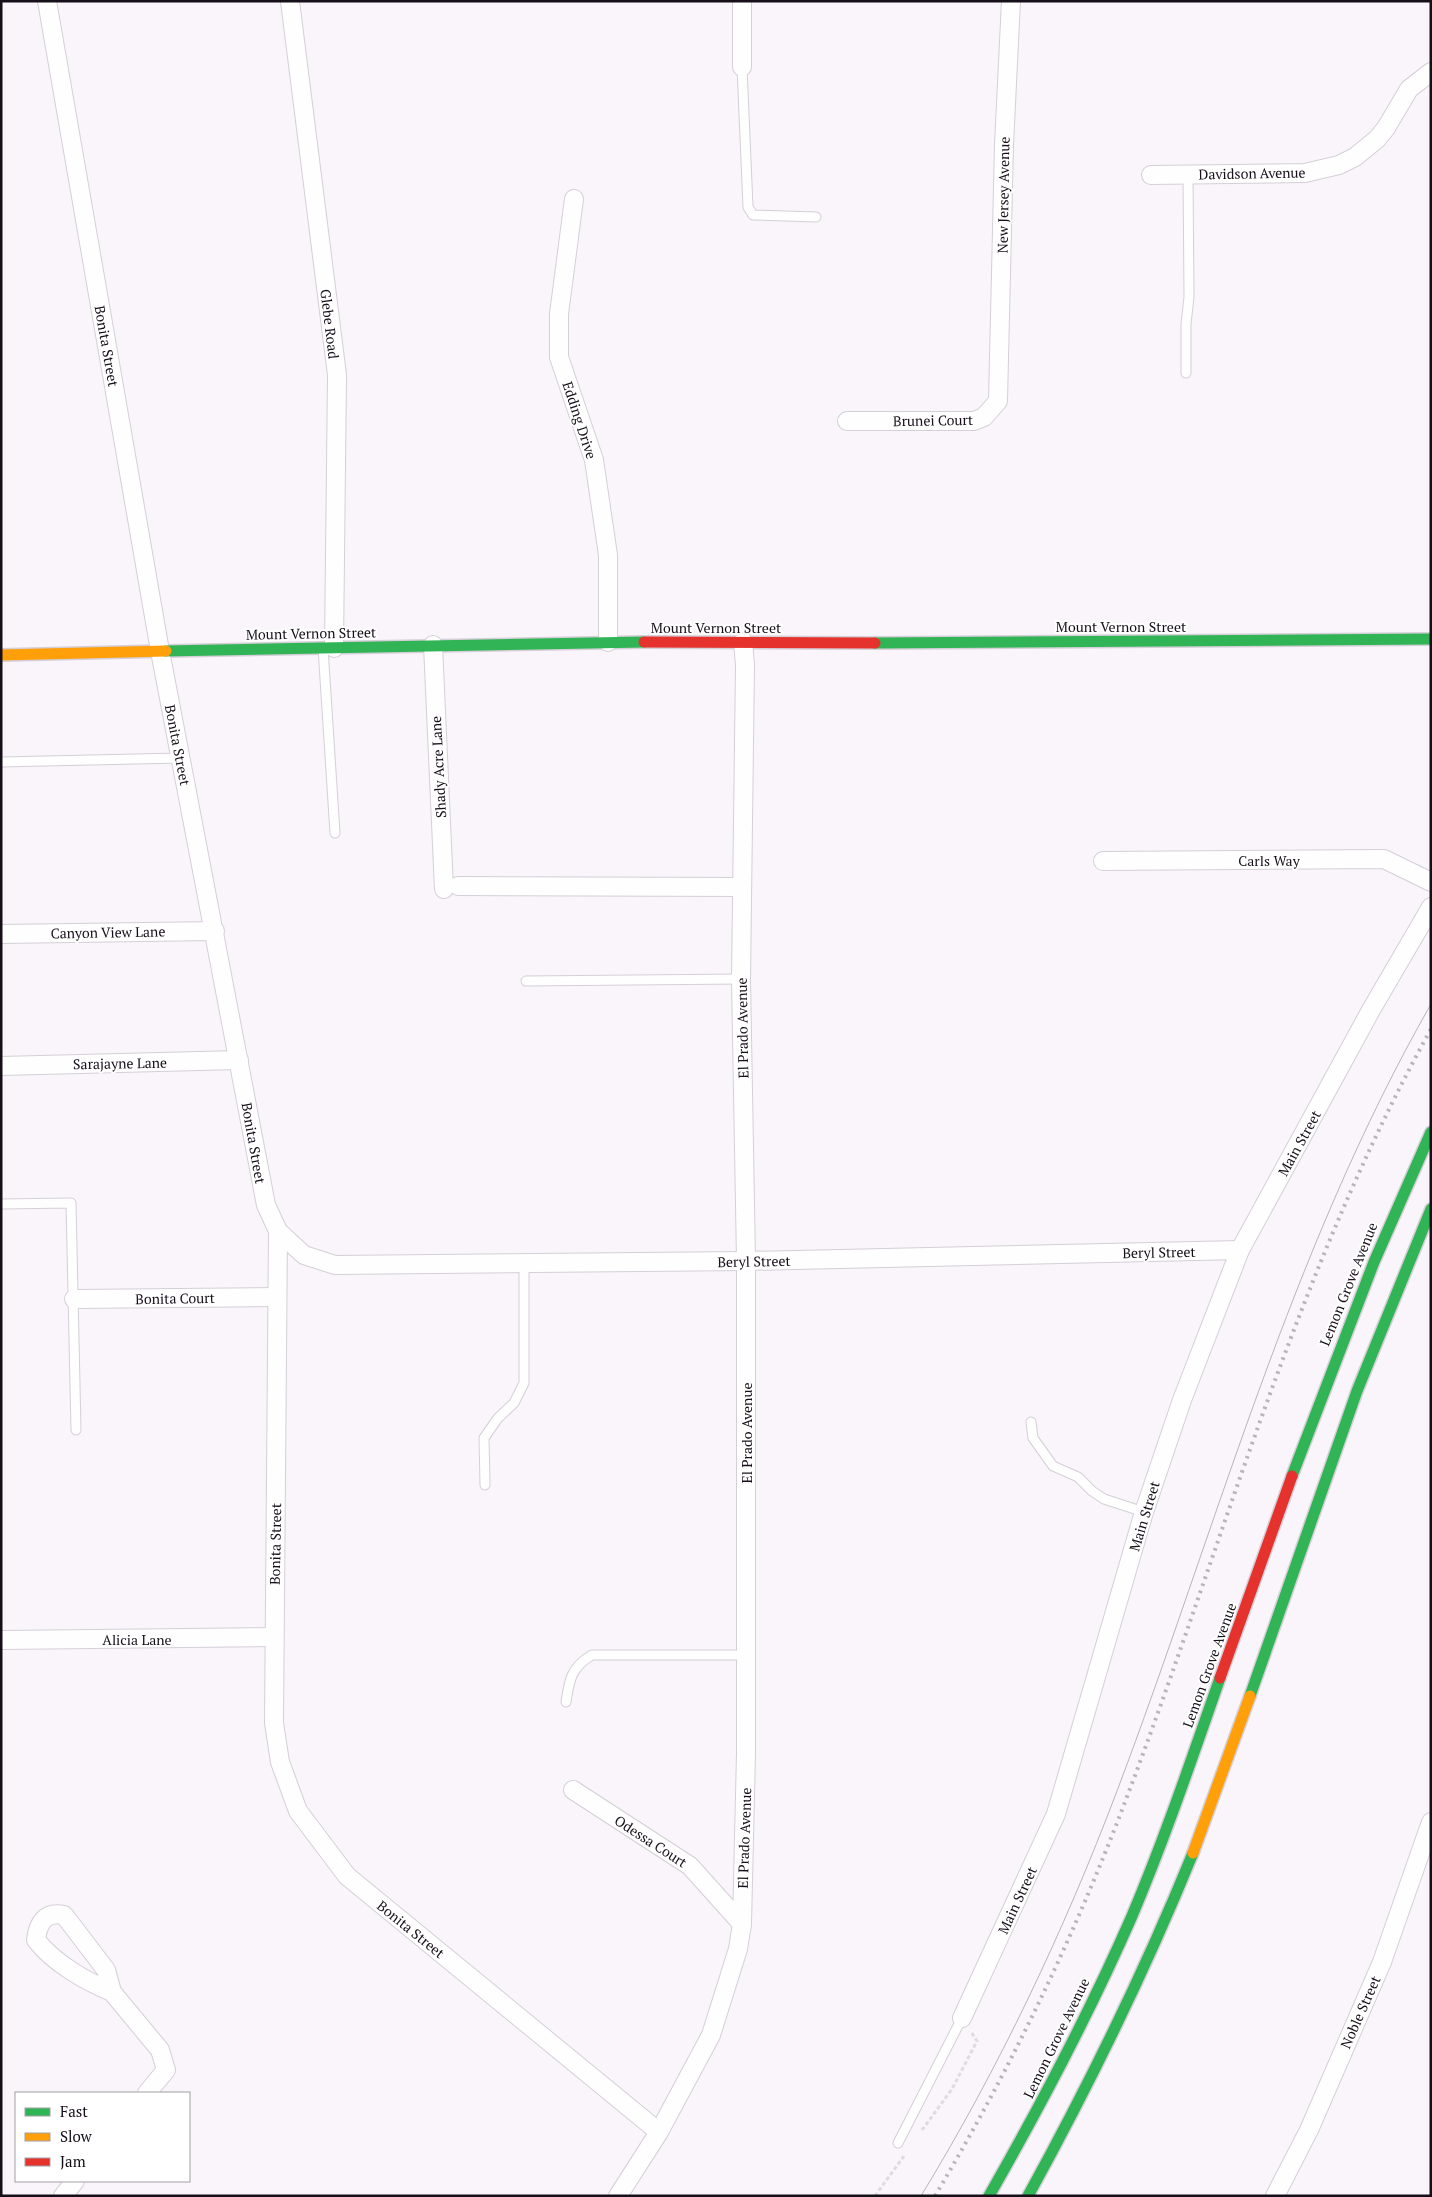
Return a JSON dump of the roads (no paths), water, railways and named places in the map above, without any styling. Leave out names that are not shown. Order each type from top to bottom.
[{"type":"main road","name":"Mount Vernon Street","points":[[1,655],[608,642],[1431,639]]},
{"type":"main road","name":"Lemon Grove Avenue","points":[[989,2196],[1040,2105],[1090,2007],[1131,1917],[1167,1827],[1290,1493],[1353,1310],[1393,1214],[1431,1132]]},
{"type":"main road","points":[[1028,2196],[1064,2132],[1128,2004],[1168,1912],[1212,1803],[1314,1500],[1394,1294],[1431,1209]]},
{"type":"street","name":"Bonita Street","points":[[47,1],[160,651],[266,1205],[278,1231],[274,1723],[280,1762],[298,1811],[347,1876],[659,2132]]},
{"type":"street","name":"Glebe Road","points":[[290,1],[337,375],[328,648]]},
{"type":"street","points":[[742,1],[742,67]]},
{"type":"street","name":"New Jersey Avenue","points":[[999,388],[1004,145],[1011,1]]},
{"type":"street","name":"Davidson Avenue","points":[[1151,175],[1305,173],[1339,165],[1355,157],[1377,139],[1386,128],[1409,89],[1431,72]]},
{"type":"street","name":"Edding Drive","points":[[574,199],[559,314],[559,357],[594,460],[608,555],[608,642]]},
{"type":"street","name":"Brunei Court","points":[[847,421],[974,421],[984,417],[998,401],[999,388]]},
{"type":"street","name":"El Prado Avenue","points":[[618,2196],[659,2132],[712,2035],[738,1949],[742,1924],[746,1753],[746,1261],[741,979],[745,665],[743,642]]},
{"type":"street","name":"Shady Acre Lane","points":[[433,645],[451,888],[742,887]]},
{"type":"street","name":"Carls Way","points":[[1103,861],[1384,859],[1431,882]]},
{"type":"street","name":"Main Street","points":[[962,2018],[1056,1814],[1144,1512],[1182,1400],[1240,1250],[1371,1010],[1431,908]]},
{"type":"street","name":"Canyon View Lane","points":[[1,934],[215,931]]},
{"type":"street","name":"Sarajayne Lane","points":[[1,1066],[239,1060]]},
{"type":"street","name":"Beryl Street","points":[[278,1231],[304,1255],[335,1265],[746,1261],[1240,1250]]},
{"type":"street","name":"Bonita Court","points":[[74,1299],[277,1297]]},
{"type":"street","name":"Alicia Lane","points":[[1,1640],[274,1638]]},
{"type":"street","name":"Odessa Court","points":[[572,1790],[690,1866],[742,1924]]},
{"type":"street","name":"Noble Street","points":[[1274,2196],[1309,2130],[1382,1962],[1431,1822]]},
{"type":"street","points":[[112,1992],[94,1985],[46,1953],[36,1940],[38,1925],[56,1913],[64,1915],[106,1970],[112,1992],[160,2050],[166,2070],[148,2092]]},
{"type":"street","points":[[63,2196],[74,2182]]},
{"type":"lane","points":[[742,67],[748,207],[753,215],[816,217]]},
{"type":"lane","points":[[1186,373],[1186,324],[1189,297],[1188,174]]},
{"type":"lane","points":[[328,648],[335,833]]},
{"type":"lane","points":[[1,762],[181,758]]},
{"type":"lane","points":[[526,981],[741,979]]},
{"type":"lane","points":[[1,1204],[71,1203],[76,1430]]},
{"type":"lane","points":[[486,1485],[484,1438],[498,1418],[514,1403],[524,1383],[524,1263]]},
{"type":"lane","points":[[1031,1422],[1033,1438],[1053,1466],[1078,1477],[1092,1491],[1104,1499],[1144,1512]]},
{"type":"lane","points":[[566,1702],[569,1680],[580,1662],[592,1656],[746,1654]]},
{"type":"lane","name":"Main Street","points":[[898,2142],[962,2018]]},
{"type":"tram line","points":[[921,2196],[950,2148],[1003,2049],[1075,1895],[1117,1791],[1223,1491],[1296,1292],[1337,1194],[1381,1098],[1431,1004]]},
{"type":"railway","points":[[935,2196],[1016,2049],[1087,1897],[1128,1794],[1302,1309],[1341,1214],[1383,1121],[1431,1029]]}]
